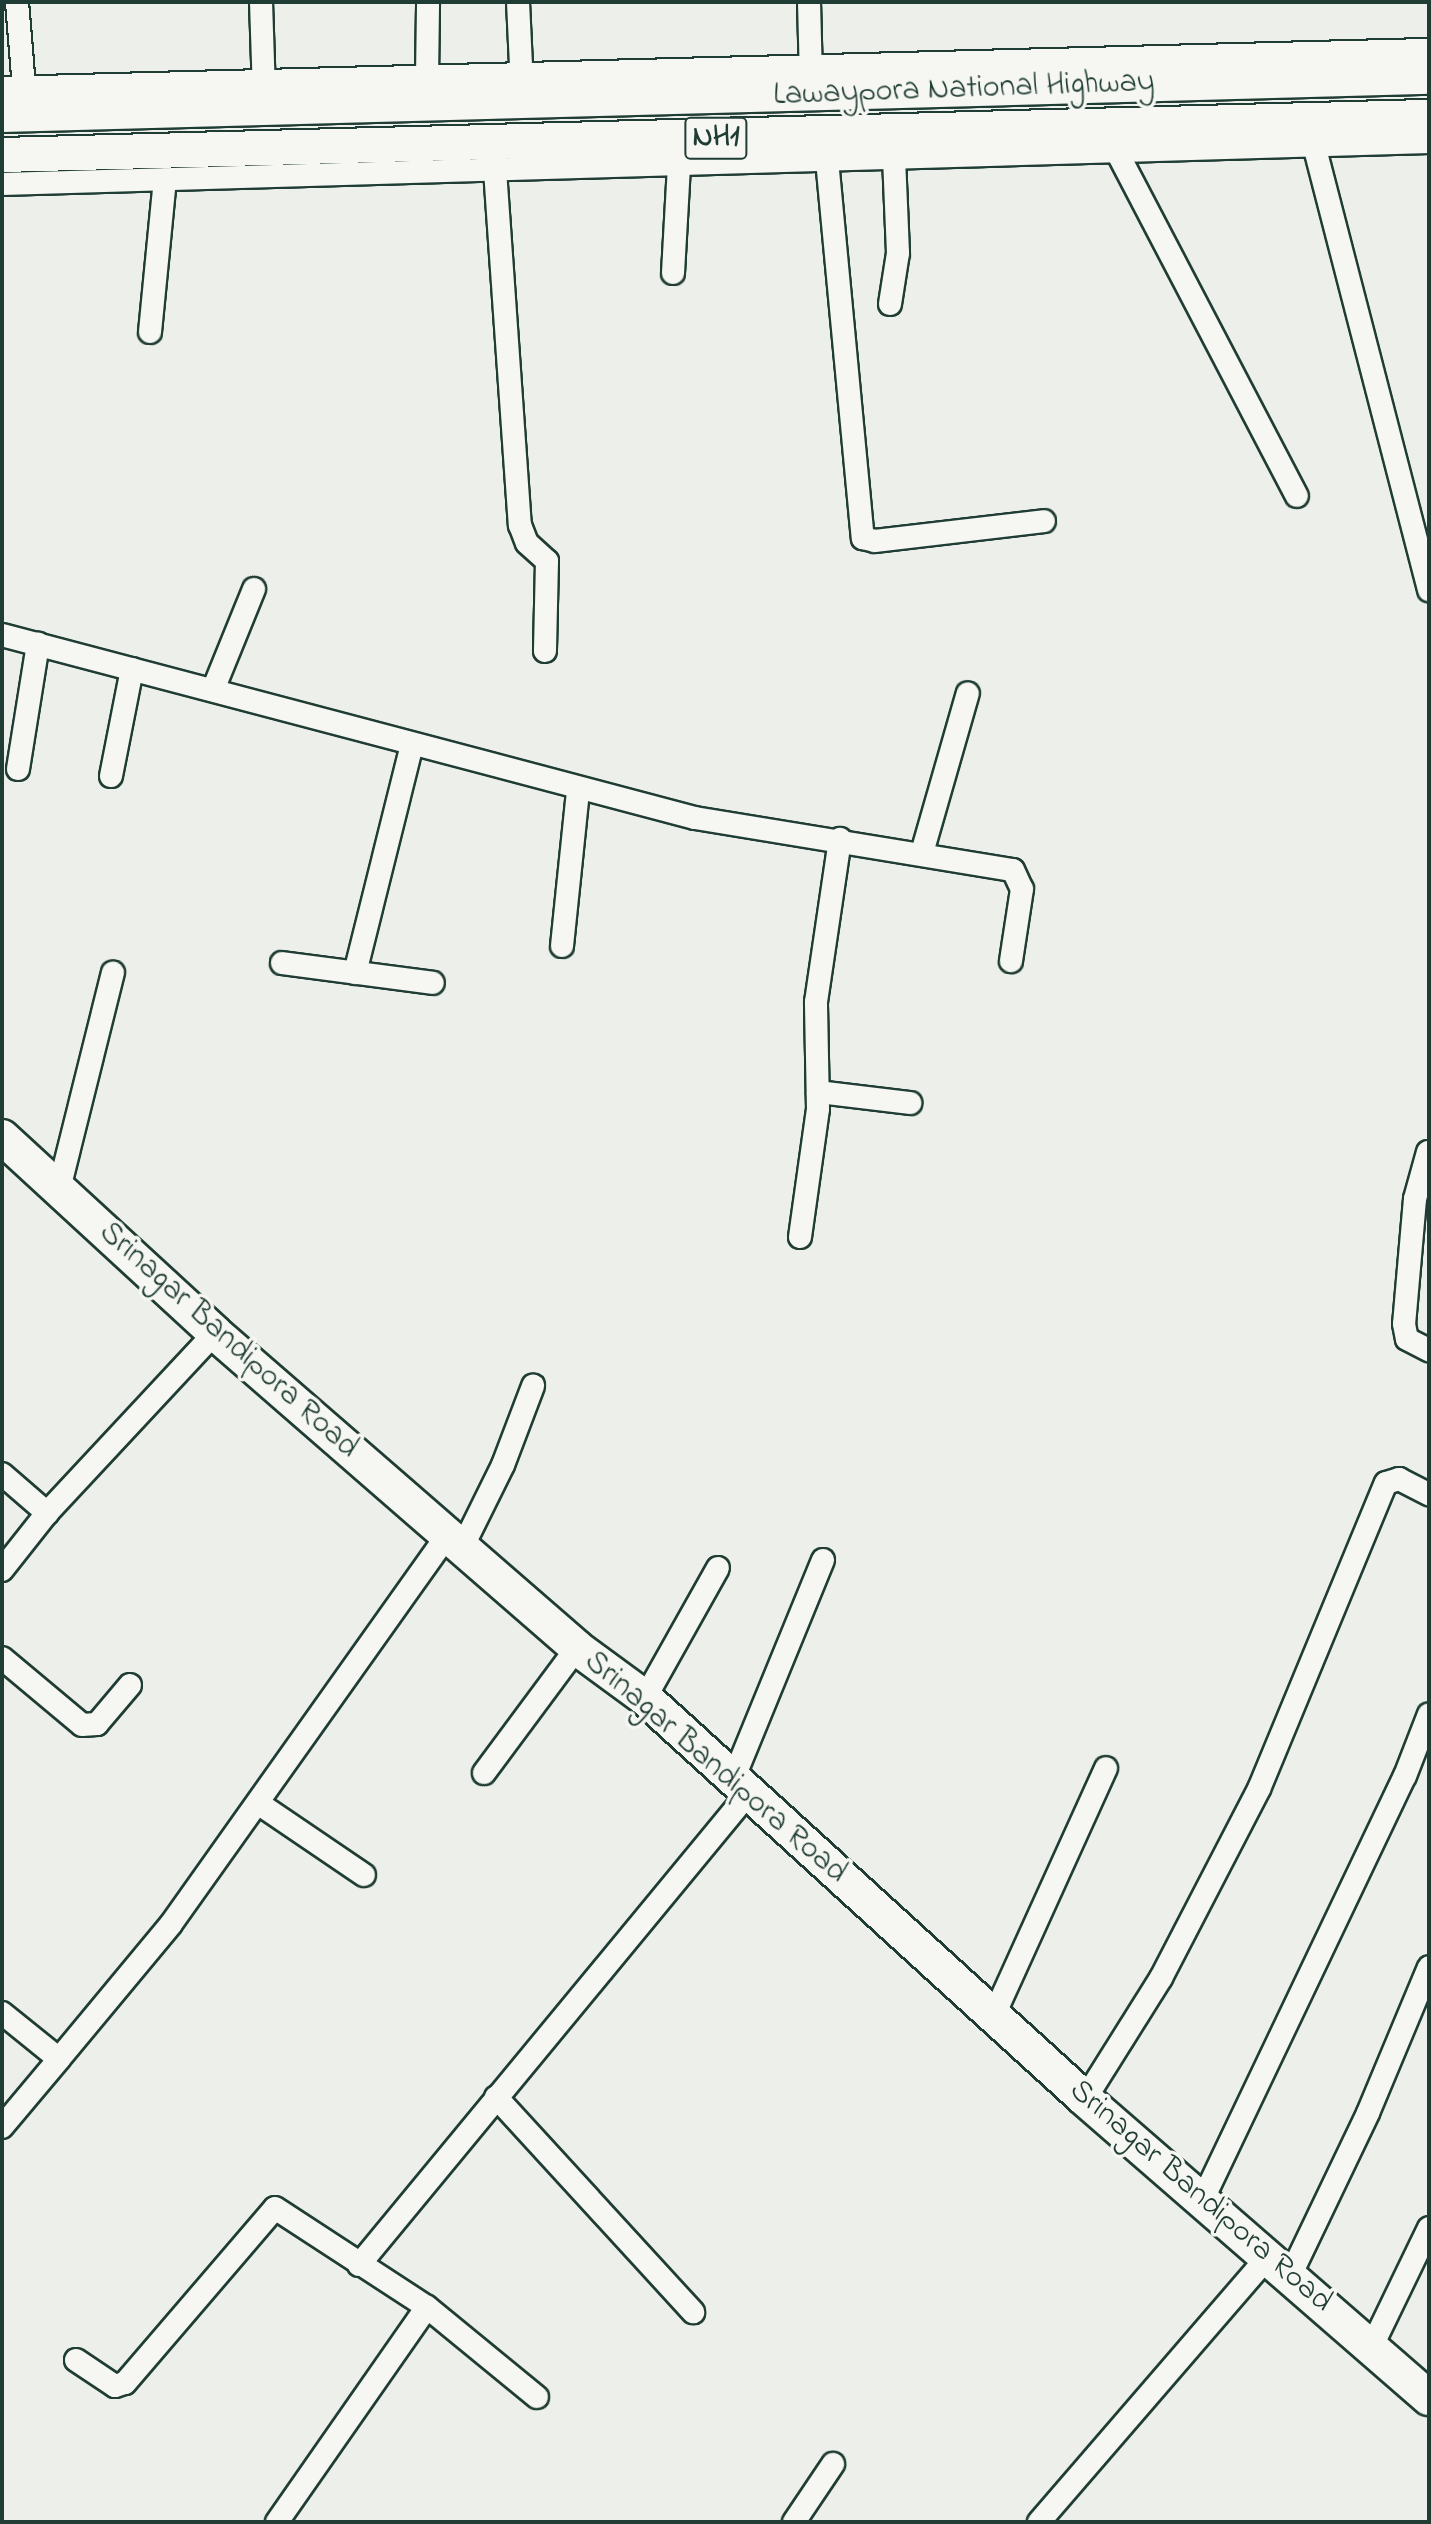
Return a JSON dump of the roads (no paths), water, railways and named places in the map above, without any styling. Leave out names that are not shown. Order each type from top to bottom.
[{"type":"highway","name":"Lawaypora National Highway","points":[[264,96],[403,107],[522,90],[811,80],[1429,77]]},
{"type":"highway","name":"NH1","points":[[14,101],[264,96]]},
{"type":"highway","name":"NH1","points":[[2,155],[1429,117]]},
{"type":"highway","name":"Srinagar Bandipora Road","points":[[2,1137],[215,1333],[577,1648],[645,1698],[740,1789],[1085,2099],[1429,2398]]},
{"type":"street","points":[[14,101],[17,2]]},
{"type":"street","points":[[261,2],[264,96],[427,78],[522,90],[518,2]]},
{"type":"street","points":[[427,78],[428,2]]},
{"type":"street","points":[[809,2],[811,80],[1429,50]]},
{"type":"street","points":[[2,184],[1429,142]]},
{"type":"street","points":[[1314,145],[1429,590]]},
{"type":"street","points":[[1117,152],[1297,496]]},
{"type":"street","points":[[890,304],[898,253],[894,159]]},
{"type":"street","points":[[827,160],[863,538],[875,541],[1044,521]]},
{"type":"street","points":[[673,273],[679,165]]},
{"type":"street","points":[[495,170],[520,525],[527,543],[547,561],[545,651]]},
{"type":"street","points":[[150,332],[165,180]]},
{"type":"street","points":[[213,690],[254,589]]},
{"type":"street","points":[[2,635],[578,790],[695,818],[1006,868],[1020,875],[1011,961]]},
{"type":"street","points":[[18,769],[38,644]]},
{"type":"street","points":[[111,776],[132,669]]},
{"type":"street","points":[[922,853],[968,693]]},
{"type":"street","points":[[355,973],[412,745]]},
{"type":"street","points":[[562,946],[578,790]]},
{"type":"street","points":[[800,1237],[818,1092],[816,1002],[840,839]]},
{"type":"street","points":[[282,963],[433,983]]},
{"type":"street","points":[[59,1189],[113,973]]},
{"type":"street","points":[[818,1092],[910,1103]]},
{"type":"street","points":[[1428,1152],[1415,1199],[1404,1324],[1407,1339],[1429,1350]]},
{"type":"street","points":[[2,1570],[47,1513],[215,1333]]},
{"type":"street","points":[[2,2127],[171,1924],[455,1542],[497,1479],[533,1386]]},
{"type":"street","points":[[2,1474],[47,1513]]},
{"type":"street","points":[[1085,2099],[1161,1978],[1259,1789],[1386,1483],[1399,1479],[1429,1494]]},
{"type":"street","points":[[359,2265],[740,1789],[823,1560]]},
{"type":"street","points":[[645,1698],[718,1568]]},
{"type":"street","points":[[484,1773],[577,1648]]},
{"type":"street","points":[[2,1658],[89,1727],[97,1724],[130,1685]]},
{"type":"street","points":[[1202,2201],[1405,1776],[1429,1714]]},
{"type":"street","points":[[994,2015],[1106,1768]]},
{"type":"street","points":[[258,1803],[364,1875]]},
{"type":"street","points":[[1039,2522],[1279,2266],[1368,2113],[1429,1967]]},
{"type":"street","points":[[2,2013],[59,2059]]},
{"type":"street","points":[[496,2097],[693,2312]]},
{"type":"street","points":[[76,2360],[115,2386],[125,2383],[275,2208],[427,2307],[537,2397]]},
{"type":"street","points":[[1372,2346],[1429,2228]]},
{"type":"street","points":[[277,2522],[427,2307]]},
{"type":"street","points":[[794,2522],[833,2464]]}]
